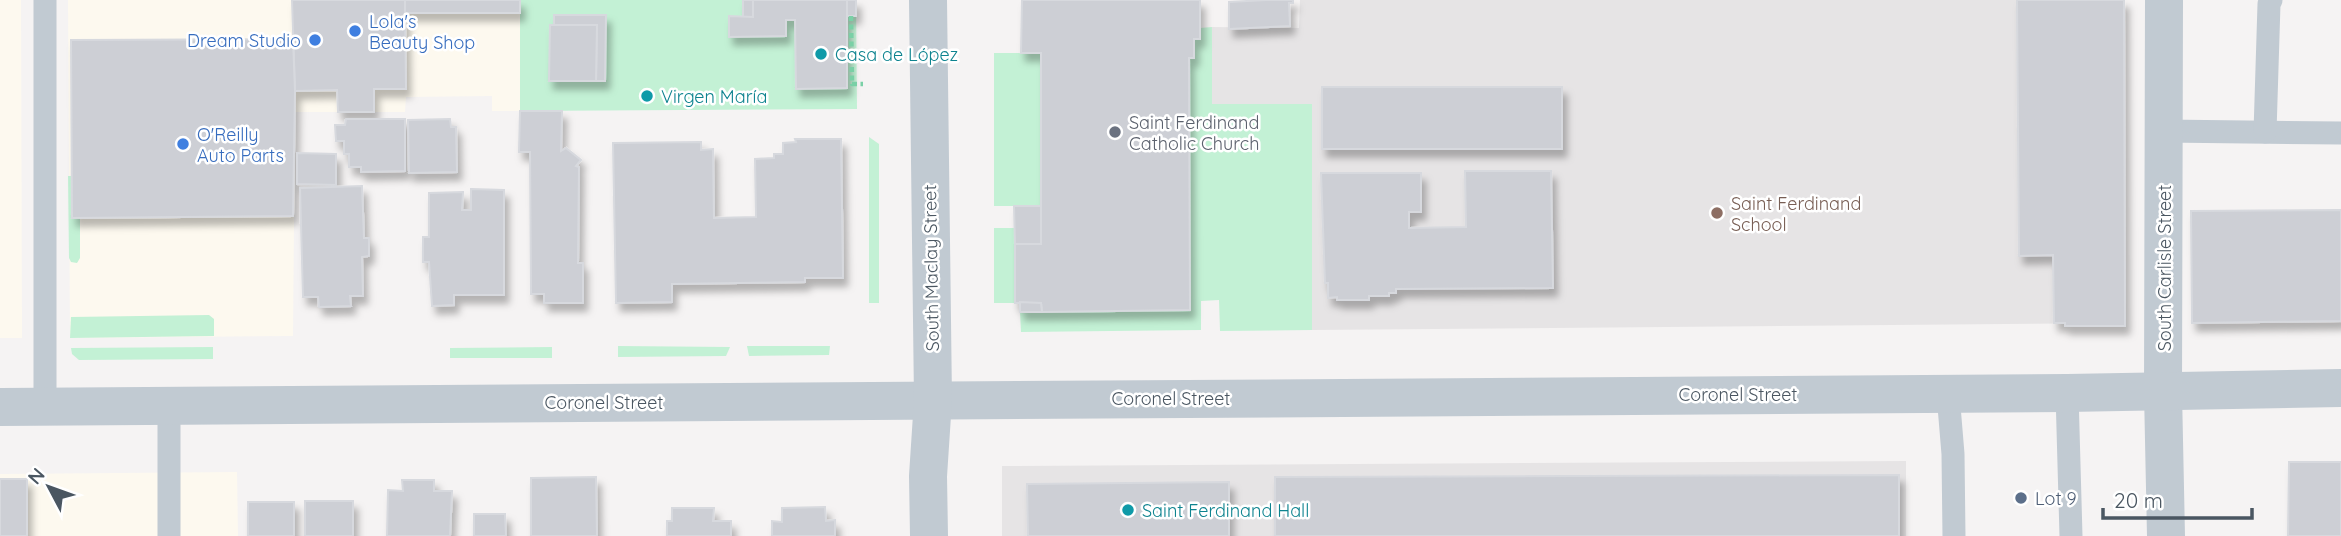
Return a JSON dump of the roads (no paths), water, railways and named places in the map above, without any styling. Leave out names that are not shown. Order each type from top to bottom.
[{"type":"street","name":"South Maclay Street","points":[[928,0],[933,400],[928,476],[929,536]]},
{"type":"street","name":"South Carlisle Street","points":[[2164,0],[2163,392],[2166,536]]},
{"type":"street","name":"Coronel Street","points":[[0,407],[1948,394],[2341,388]]},
{"type":"lane","points":[[45,0],[45,406]]},
{"type":"lane","points":[[2265,132],[2271,0]]},
{"type":"lane","points":[[2164,131],[2341,133]]},
{"type":"lane","points":[[2067,393],[2071,536]]},
{"type":"lane","points":[[1948,394],[1953,454],[1954,536]]},
{"type":"lane","points":[[169,405],[169,536]]},
{"type":"place","name":"Lola's Beauty Shop","points":[[355,31]]},
{"type":"place","name":"Dream Studio","points":[[315,40]]},
{"type":"place","name":"Casa de López","points":[[821,54]]},
{"type":"place","name":"Virgen María","points":[[647,96]]},
{"type":"place","name":"Saint Ferdinand Catholic Church","points":[[1115,132]]},
{"type":"place","name":"O'Reilly Auto Parts","points":[[183,144]]},
{"type":"place","name":"Saint Ferdinand School","points":[[1717,213]]},
{"type":"place","name":"Lot 9","points":[[2021,498]]},
{"type":"place","name":"Saint Ferdinand Hall","points":[[1128,510]]}]
